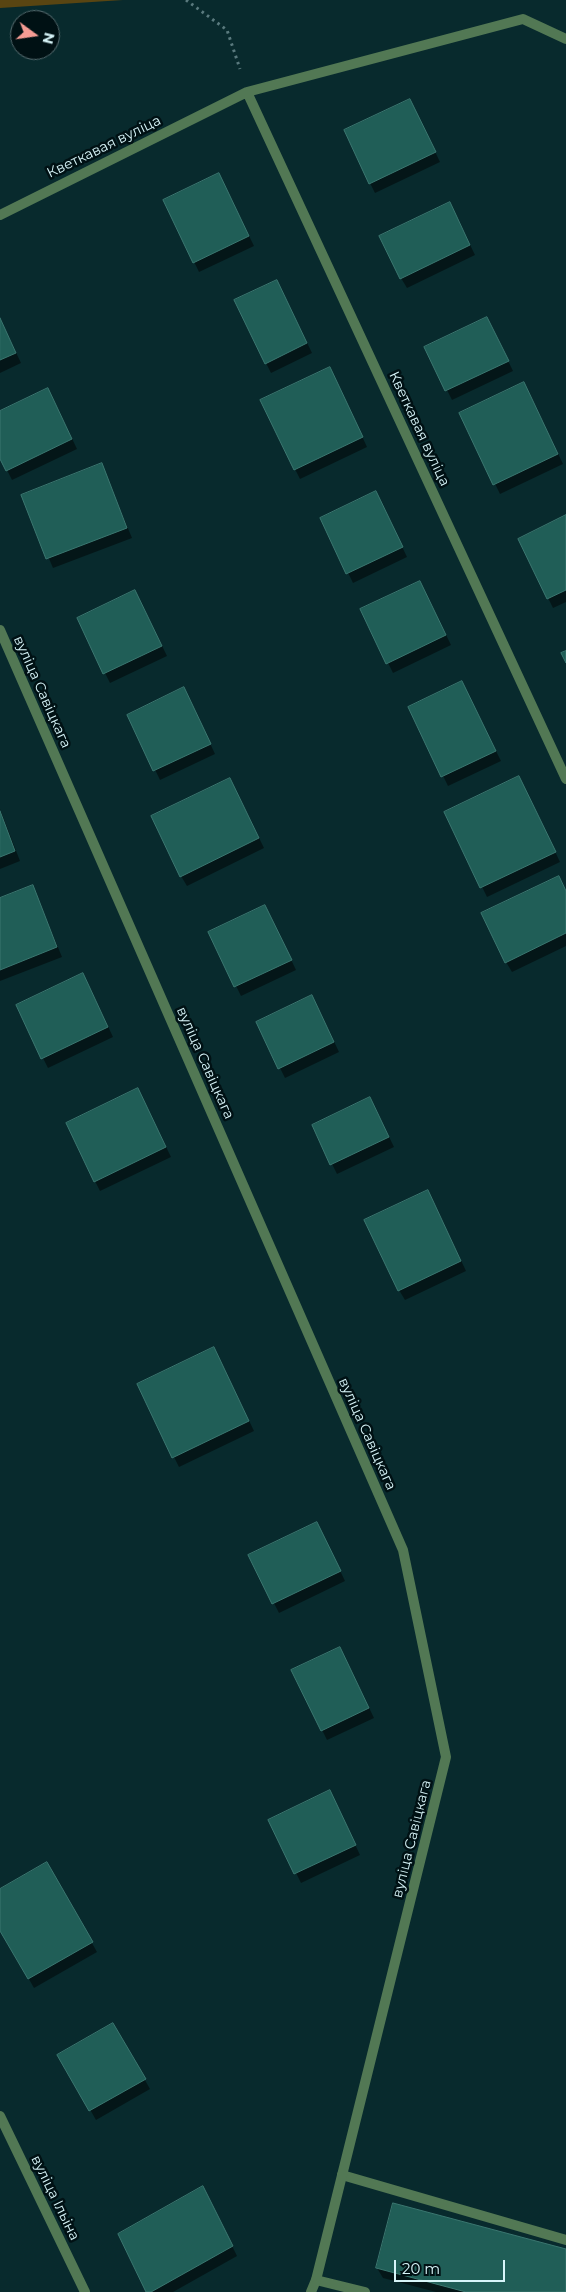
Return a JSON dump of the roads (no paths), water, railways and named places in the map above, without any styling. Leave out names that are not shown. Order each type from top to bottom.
[{"type":"street","name":"Кветкавая вуліца","points":[[0,214],[248,92],[523,19],[566,39]]},
{"type":"street","name":"Кветкавая вуліца","points":[[248,92],[566,779]]},
{"type":"street","name":"вуліца Савіцкага","points":[[0,630],[403,1550],[446,1757],[316,2280],[311,2292]]},
{"type":"street","name":"вуліца Ільіна","points":[[0,2116],[85,2292]]},
{"type":"street","points":[[342,2175],[566,2240]]},
{"type":"street","points":[[316,2280],[365,2292]]}]
